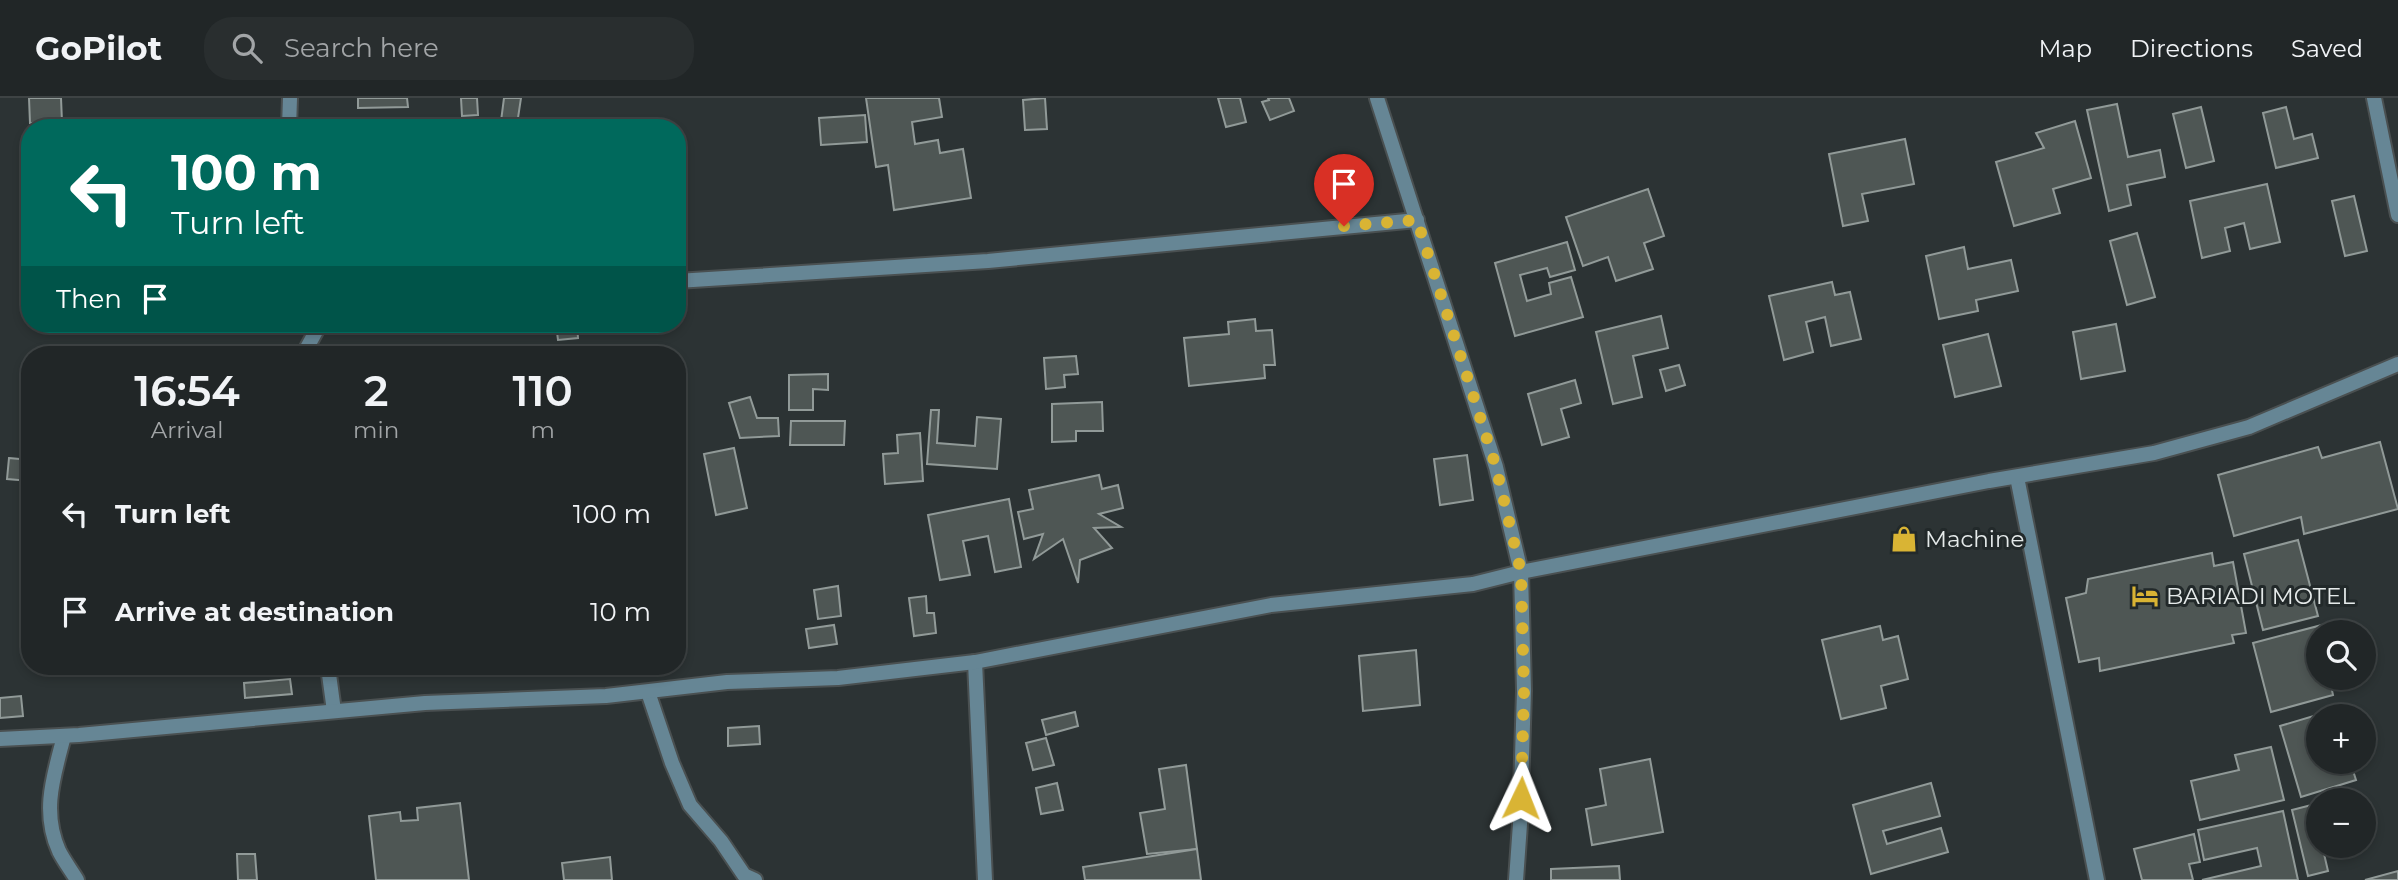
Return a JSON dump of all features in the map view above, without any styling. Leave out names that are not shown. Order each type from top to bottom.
[{"type":"street","points":[[289,119],[290,98]]},
{"type":"street","points":[[1377,98],[1496,467],[1521,572],[1524,691],[1516,880]]},
{"type":"street","points":[[2374,98],[2398,215]]},
{"type":"street","points":[[686,280],[988,261],[1417,220]]},
{"type":"street","points":[[0,739],[64,736],[334,711],[648,692],[727,682],[838,678],[975,662],[1271,605],[1473,584],[1521,572],[2154,453],[2249,427],[2398,364]]},
{"type":"street","points":[[2017,477],[2097,880]]},
{"type":"street","points":[[975,662],[985,880]]},
{"type":"street","points":[[329,675],[334,711]]},
{"type":"street","points":[[648,692],[672,764],[690,805],[721,841],[747,878]]},
{"type":"street","points":[[64,736],[48,807],[59,850],[77,880]]},
{"type":"building","points":[[29,98],[61,98],[62,119],[30,119]]},
{"type":"building","points":[[358,98],[407,98],[408,107],[358,108]]},
{"type":"building","points":[[461,98],[477,98],[478,115],[462,116]]},
{"type":"building","points":[[504,98],[521,98],[518,118],[501,119]]},
{"type":"building","points":[[866,98],[939,98],[942,117],[912,122],[915,144],[938,140],[940,153],[963,149],[971,198],[894,210],[888,165],[876,167]]},
{"type":"building","points":[[1045,98],[1047,129],[1025,130],[1023,100]]},
{"type":"building","points":[[1218,98],[1240,98],[1246,122],[1226,127]]},
{"type":"building","points":[[1268,98],[1289,98],[1294,111],[1270,120],[1262,102],[1269,100]]},
{"type":"building","points":[[2117,104],[2128,157],[2160,150],[2165,177],[2127,185],[2131,205],[2109,211],[2087,110]]},
{"type":"building","points":[[2201,107],[2214,161],[2186,168],[2173,114]]},
{"type":"building","points":[[2286,107],[2294,139],[2312,134],[2318,158],[2276,168],[2263,113]]},
{"type":"building","points":[[865,115],[867,142],[821,145],[819,118]]},
{"type":"building","points":[[2075,121],[2091,178],[2053,189],[2060,213],[2014,226],[1996,162],[2044,148],[2036,133]]},
{"type":"building","points":[[1905,139],[1914,184],[1862,194],[1868,221],[1843,226],[1829,154]]},
{"type":"building","points":[[2267,184],[2280,242],[2250,249],[2244,223],[2225,228],[2230,251],[2202,258],[2190,201]]},
{"type":"building","points":[[1648,189],[1664,236],[1644,243],[1653,269],[1616,281],[1608,257],[1583,266],[1566,217]]},
{"type":"building","points":[[2354,196],[2367,251],[2345,256],[2332,201]]},
{"type":"building","points":[[2137,233],[2155,297],[2127,305],[2110,241]]},
{"type":"building","points":[[1567,242],[1575,270],[1550,277],[1547,268],[1520,275],[1527,301],[1551,294],[1549,283],[1571,277],[1583,317],[1515,336],[1495,263]]},
{"type":"building","points":[[1964,247],[1968,269],[2011,260],[2018,291],[1976,300],[1978,311],[1939,319],[1926,256]]},
{"type":"building","points":[[1832,282],[1835,295],[1850,292],[1861,339],[1831,346],[1825,317],[1806,322],[1813,352],[1784,360],[1769,296]]},
{"type":"building","points":[[1661,316],[1668,348],[1633,356],[1642,397],[1613,404],[1596,332]]},
{"type":"building","points":[[1255,319],[1256,331],[1272,330],[1275,365],[1264,365],[1265,378],[1189,386],[1184,338],[1229,334],[1228,322]]},
{"type":"building","points":[[2116,324],[2125,371],[2081,379],[2073,332]]},
{"type":"building","points":[[557,333],[578,333],[578,338],[558,340]]},
{"type":"building","points":[[1988,334],[2001,386],[1955,397],[1943,345]]},
{"type":"building","points":[[1076,356],[1078,374],[1064,375],[1065,387],[1046,389],[1044,358]]},
{"type":"building","points":[[1679,365],[1685,385],[1666,391],[1660,370]]},
{"type":"building","points":[[828,374],[828,390],[813,389],[813,410],[789,410],[789,375]]},
{"type":"building","points":[[1575,380],[1581,403],[1561,409],[1569,437],[1542,445],[1528,394]]},
{"type":"building","points":[[750,397],[757,418],[778,418],[779,436],[740,438],[729,403]]},
{"type":"building","points":[[1102,402],[1103,431],[1076,431],[1076,441],[1052,442],[1052,404]]},
{"type":"building","points":[[931,410],[939,410],[937,443],[975,446],[977,417],[1001,419],[997,469],[927,464]]},
{"type":"building","points":[[791,421],[845,421],[844,445],[790,445]]},
{"type":"building","points":[[920,433],[923,481],[885,484],[883,454],[898,453],[897,435]]},
{"type":"building","points":[[2380,442],[2398,509],[2304,534],[2301,517],[2234,536],[2218,475],[2318,447],[2322,458]]},
{"type":"building","points":[[734,448],[747,508],[716,515],[704,454]]},
{"type":"building","points":[[1467,455],[1473,500],[1440,505],[1434,459]]},
{"type":"building","points":[[9,458],[21,459],[21,480],[7,479]]},
{"type":"building","points":[[1099,475],[1102,489],[1118,485],[1123,508],[1099,514],[1121,527],[1094,528],[1112,548],[1080,560],[1078,583],[1063,539],[1034,559],[1043,534],[1024,539],[1018,512],[1033,509],[1029,490]]},
{"type":"building","points":[[1009,499],[1021,567],[995,572],[988,536],[963,541],[970,575],[940,580],[928,515]]},
{"type":"building","points":[[2298,540],[2318,616],[2263,630],[2244,554]]},
{"type":"building","points":[[2212,553],[2214,566],[2233,562],[2246,633],[2232,635],[2234,643],[2100,671],[2099,658],[2079,662],[2066,598],[2086,593],[2088,579]]},
{"type":"building","points":[[838,586],[841,616],[818,619],[814,590]]},
{"type":"building","points":[[926,596],[927,613],[934,613],[936,633],[914,636],[909,598]]},
{"type":"building","points":[[834,625],[837,644],[809,648],[806,629]]},
{"type":"building","points":[[1880,626],[1883,640],[1898,636],[1908,679],[1881,686],[1886,708],[1841,719],[1822,640]]},
{"type":"building","points":[[2306,629],[2306,690],[2332,690],[2333,695],[2271,712],[2253,643]]},
{"type":"building","points":[[1416,650],[1420,705],[1363,711],[1359,656]]},
{"type":"building","points":[[290,679],[292,694],[245,698],[244,683]]},
{"type":"building","points":[[21,696],[23,716],[0,718],[0,698]]},
{"type":"building","points":[[1075,712],[1078,726],[1046,735],[1042,720]]},
{"type":"building","points":[[2306,718],[2306,774],[2354,774],[2356,780],[2330,788],[2306,788],[2306,795],[2301,797],[2280,726]]},
{"type":"building","points":[[759,726],[760,744],[728,746],[728,728]]},
{"type":"building","points":[[1046,738],[1054,765],[1033,770],[1026,743]]},
{"type":"building","points":[[2271,747],[2284,800],[2200,820],[2191,781],[2239,770],[2235,755]]},
{"type":"building","points":[[1650,759],[1663,832],[1592,845],[1586,809],[1606,805],[1600,769]]},
{"type":"building","points":[[1186,765],[1197,849],[1147,854],[1140,813],[1165,809],[1159,769]]},
{"type":"building","points":[[1057,783],[1063,810],[1041,814],[1036,788]]},
{"type":"building","points":[[1931,783],[1940,816],[1883,831],[1887,844],[1941,828],[1948,852],[1871,874],[1853,805]]},
{"type":"building","points":[[460,803],[469,880],[376,880],[369,816],[400,812],[401,821],[418,820],[417,808]]},
{"type":"building","points":[[2306,806],[2306,858],[2325,858],[2328,871],[2308,876],[2292,810]]},
{"type":"building","points":[[2283,811],[2298,880],[2202,880],[2261,866],[2257,848],[2204,860],[2198,830]]},
{"type":"building","points":[[2194,834],[2200,862],[2189,864],[2193,880],[2142,880],[2134,849]]},
{"type":"building","points":[[1197,849],[1201,880],[1085,880],[1083,867]]},
{"type":"building","points":[[237,854],[255,854],[257,880],[238,880]]},
{"type":"building","points":[[610,857],[612,880],[564,880],[562,863]]},
{"type":"building","points":[[1619,866],[1620,880],[1551,880],[1551,869]]},
{"type":"building","points":[[2398,871],[2398,880],[2365,880]]},
{"type":"place","name":"Machine","points":[[1904,539]]},
{"type":"place","name":"BARIADI MOTEL","points":[[2145,596]]},
{"type":"route","points":[[1344,226],[1417,220],[1496,467],[1521,572],[1524,691],[1521,798]]}]
